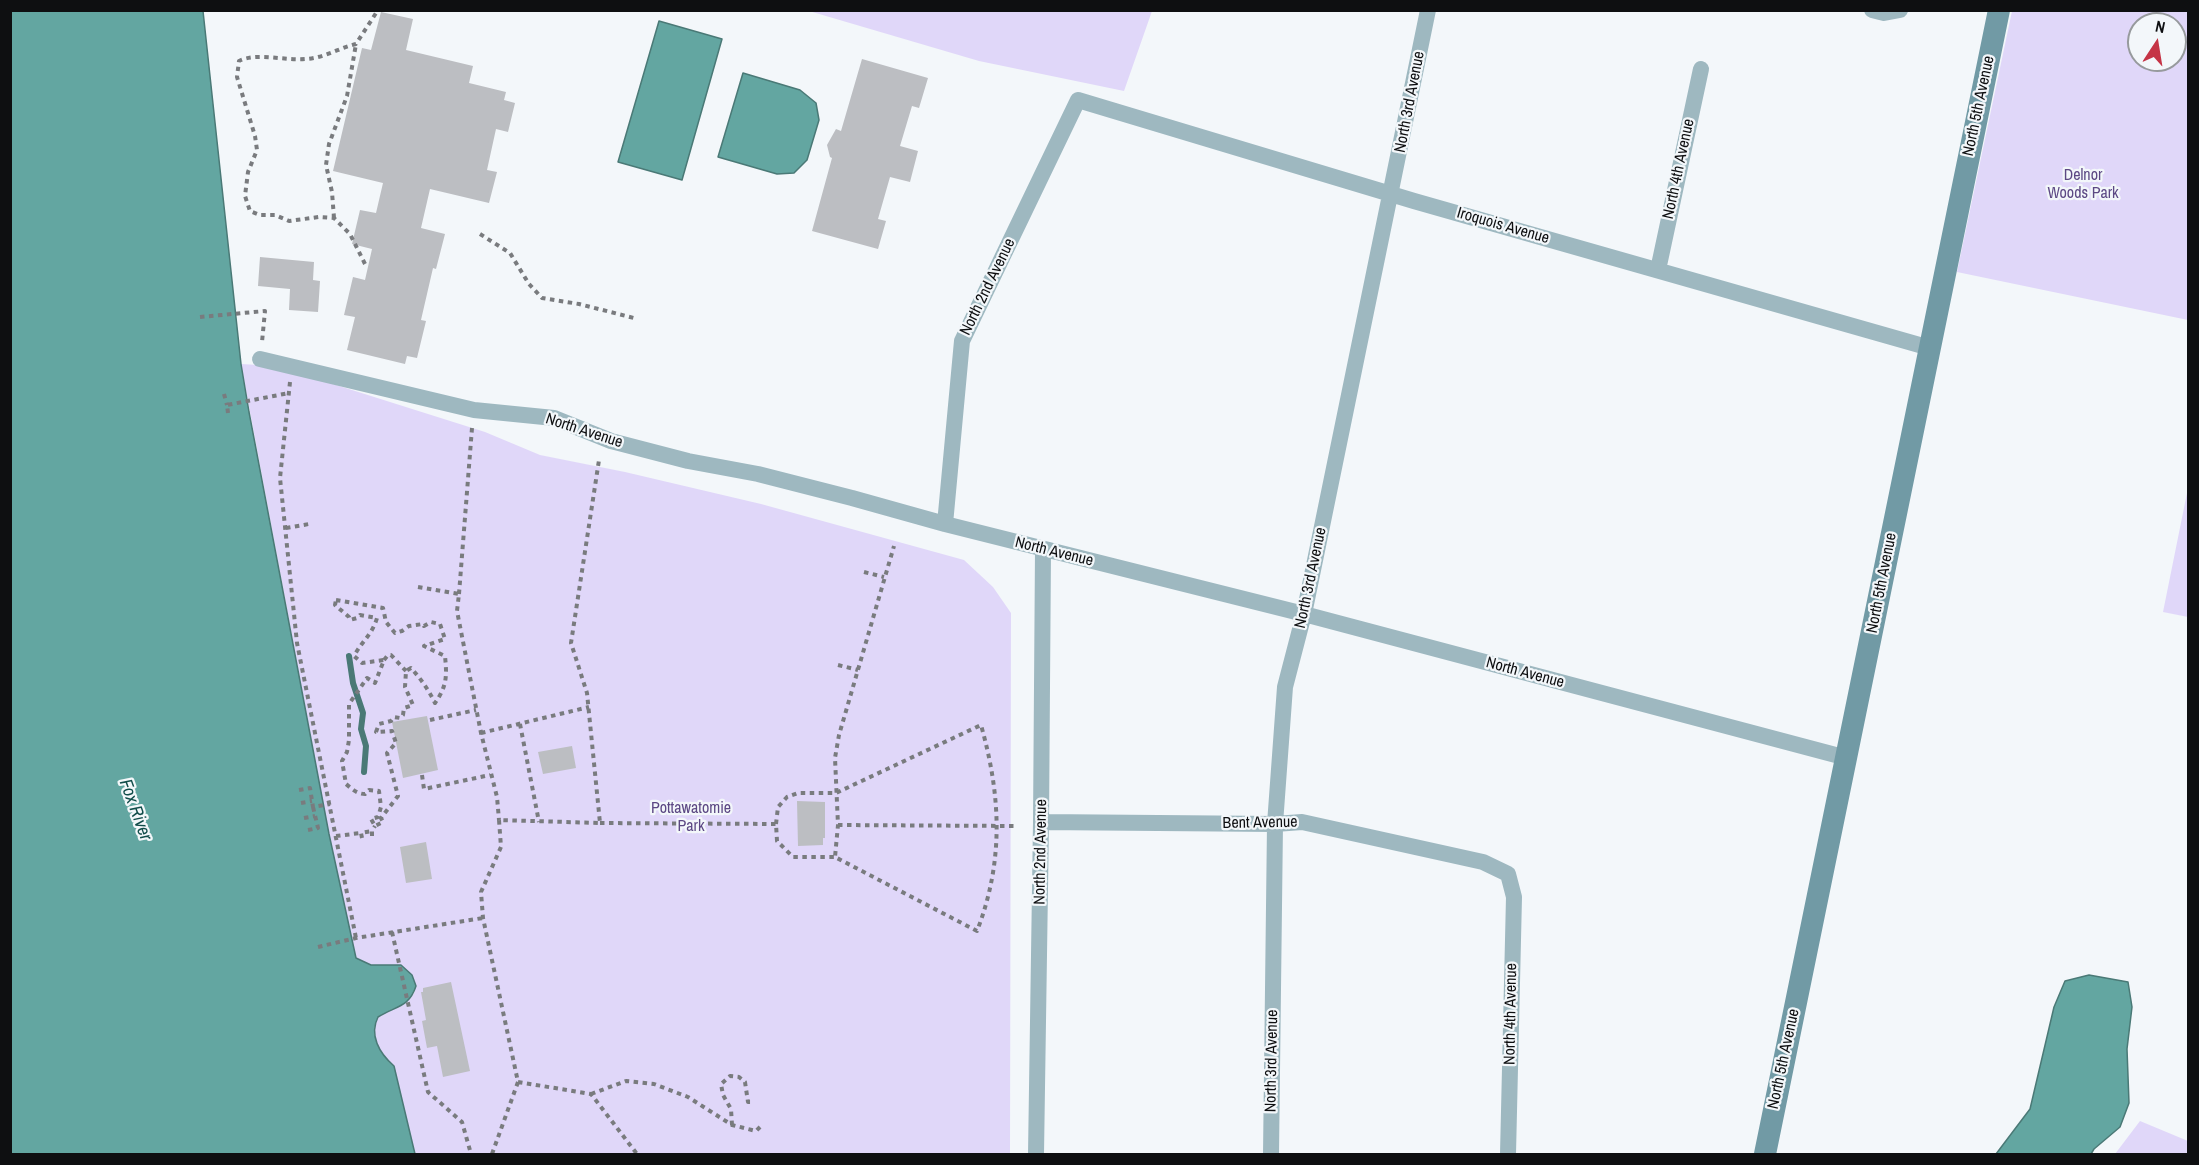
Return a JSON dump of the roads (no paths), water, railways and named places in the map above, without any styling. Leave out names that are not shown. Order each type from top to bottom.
[{"type":"main road","name":"North 5th Avenue","points":[[1764,1155],[1999,10]]},
{"type":"street","name":"North 3rd Avenue","points":[[1271,1155],[1275,824],[1285,687],[1304,614],[1428,10]]},
{"type":"street","points":[[1872,10],[1884,14],[1900,10]]},
{"type":"street","name":"North 4th Avenue","points":[[1658,270],[1701,69]]},
{"type":"street","name":"Iroquois Avenue","points":[[1078,100],[1392,194],[1930,348]]},
{"type":"street","name":"North 2nd Avenue","points":[[945,524],[962,341],[1078,100]]},
{"type":"street","name":"North Avenue","points":[[260,358],[474,410],[554,418],[611,441],[688,461],[758,474],[825,491],[1043,550],[1304,614],[1847,758]]},
{"type":"street","name":"North 2nd Avenue","points":[[1036,1155],[1043,550]]},
{"type":"street","name":"Bent Avenue","points":[[1041,822],[1275,824],[1302,822],[1483,862],[1508,874]]},
{"type":"street","name":"North 4th Avenue","points":[[1508,874],[1514,897],[1508,1155]]},
{"type":"water","name":"Fox River","points":[[10,11],[203,11],[241,364],[329,834],[356,958],[371,965],[401,965],[412,975],[416,986],[410,999],[378,1017],[375,1024],[375,1037],[380,1050],[394,1066],[415,1154],[11,1154]]},
{"type":"water","points":[[659,21],[722,39],[682,180],[618,162]]},
{"type":"water","points":[[743,73],[800,90],[816,103],[819,120],[807,160],[794,173],[777,174],[718,157]]},
{"type":"water","points":[[2089,975],[2128,982],[2132,1007],[2127,1049],[2129,1103],[2120,1127],[2091,1154],[1996,1154],[2030,1109],[2054,1007],[2065,981]]},
{"type":"waterway","points":[[349,656],[353,683],[363,713],[361,729],[366,746],[364,772]]},
{"type":"park label","name":"Delnor Woods Park","points":[[2083,185]]},
{"type":"park label","name":"Pottawatomie Park","points":[[691,818]]}]
